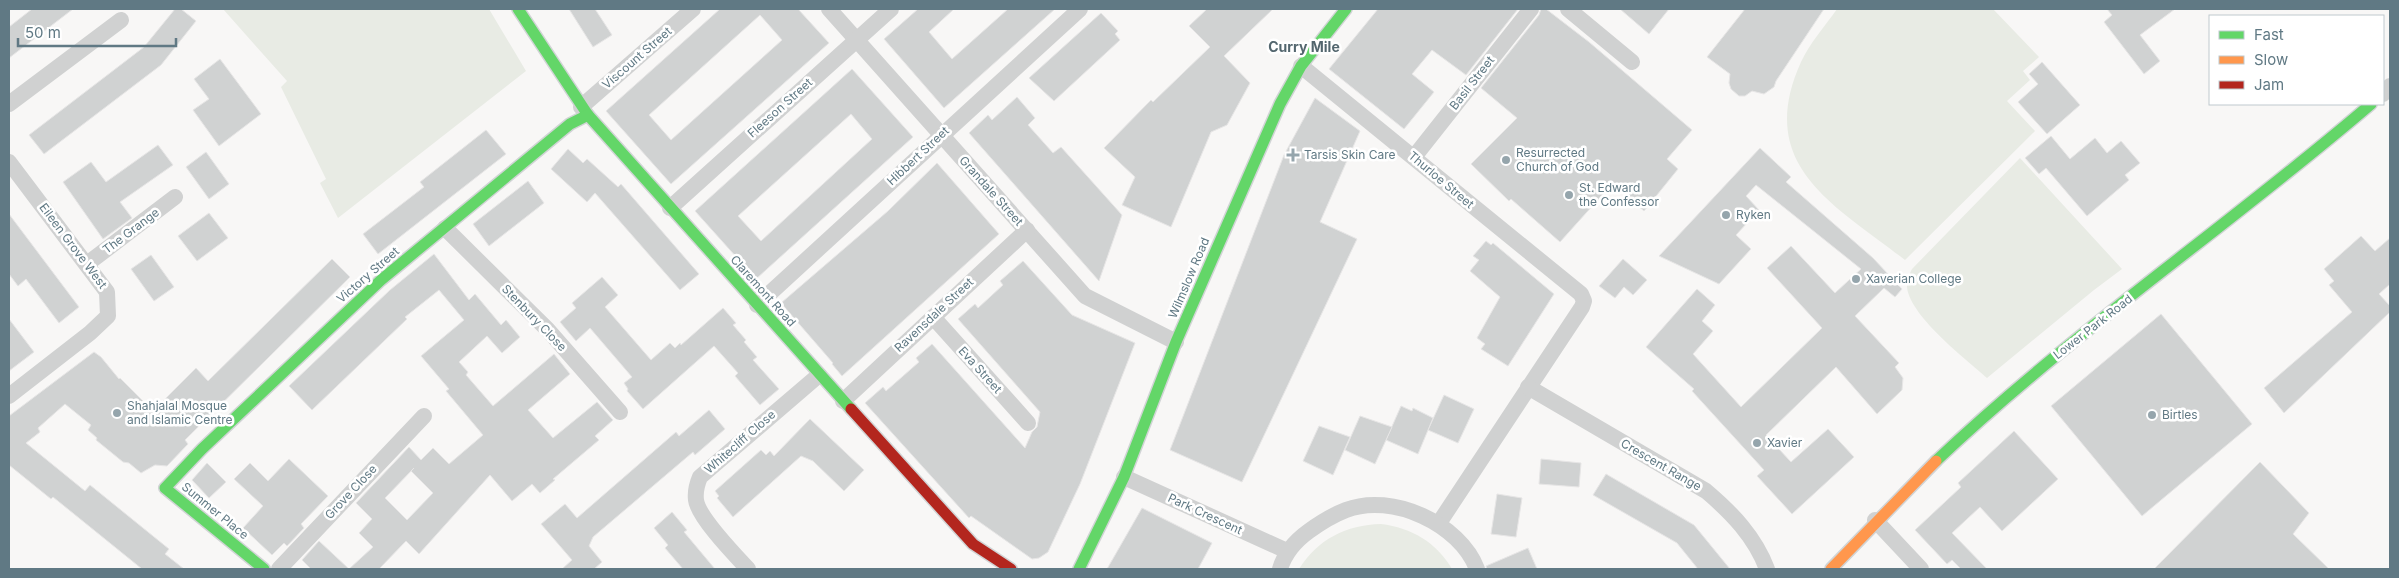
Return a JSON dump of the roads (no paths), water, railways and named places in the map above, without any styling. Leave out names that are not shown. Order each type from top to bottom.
[{"type":"street","name":"Claremont Road","points":[[518,9],[584,111],[756,305],[973,544],[1012,569]]},
{"type":"street","name":"Viscount Street","points":[[584,111],[693,9]]},
{"type":"street","name":"Grandale Street","points":[[829,9],[1085,296],[1176,342]]},
{"type":"street","name":"Fleeson Street","points":[[670,208],[891,9]]},
{"type":"street","name":"Hibbert Street","points":[[756,305],[1080,9]]},
{"type":"street","name":"Wilmslow Road","points":[[1079,569],[1124,477],[1176,342],[1280,104],[1301,66],[1346,9]]},
{"type":"street","name":"Basil Street","points":[[1414,157],[1531,9]]},
{"type":"street","points":[[1568,9],[1632,62]]},
{"type":"street","points":[[9,104],[121,20]]},
{"type":"street","name":"Thurloe Street","points":[[1301,66],[1582,294],[1584,301],[1582,307],[1528,387]]},
{"type":"street","name":"Lower Park Road","points":[[1830,569],[1916,478],[2002,401],[2095,324],[2231,221],[2320,149],[2370,105]]},
{"type":"street","name":"Victory Street","points":[[180,473],[336,322],[584,111]]},
{"type":"street","name":"Eileen Grove West","points":[[9,162],[107,292],[108,316],[90,333],[9,396]]},
{"type":"street","name":"The Grange","points":[[87,264],[175,197]]},
{"type":"street","name":"Stenbury Close","points":[[445,228],[548,330],[620,412]]},
{"type":"street","name":"Ravensdale Street","points":[[843,401],[1026,230]]},
{"type":"street","name":"Eva Street","points":[[933,317],[1028,423]]},
{"type":"street","name":"Whitecliff Close","points":[[748,569],[701,513],[696,501],[696,488],[700,477],[819,375]]},
{"type":"street","points":[[1439,523],[1528,387]]},
{"type":"street","name":"Crescent Range","points":[[1528,387],[1706,491],[1730,511],[1747,532],[1762,555],[1768,569]]},
{"type":"street","name":"Grove Close","points":[[280,569],[424,416]]},
{"type":"street","name":"Summer Place","points":[[180,473],[165,488],[264,569]]},
{"type":"street","name":"Park Crescent","points":[[1124,477],[1287,551]]},
{"type":"street","points":[[1280,569],[1287,551],[1320,523],[1347,509],[1378,505],[1406,511],[1439,523],[1459,539],[1477,569]]},
{"type":"street","points":[[1875,520],[1922,569]]},
{"type":"place","name":"Tarsis Skin Care","points":[[1293,155]]},
{"type":"place","name":"Resurrected Church of God","points":[[1506,160]]},
{"type":"place","name":"St. Edward the Confessor","points":[[1569,195]]},
{"type":"place","name":"Ryken","points":[[1726,215]]},
{"type":"place","name":"Xaverian College","points":[[1856,279]]},
{"type":"place","name":"Shahjalal Mosque and Islamic Centre","points":[[117,413]]},
{"type":"place","name":"Birtles","points":[[2152,415]]},
{"type":"place","name":"Xavier","points":[[1757,443]]},
{"type":"district","name":"Curry Mile","points":[[1304,47]]}]
